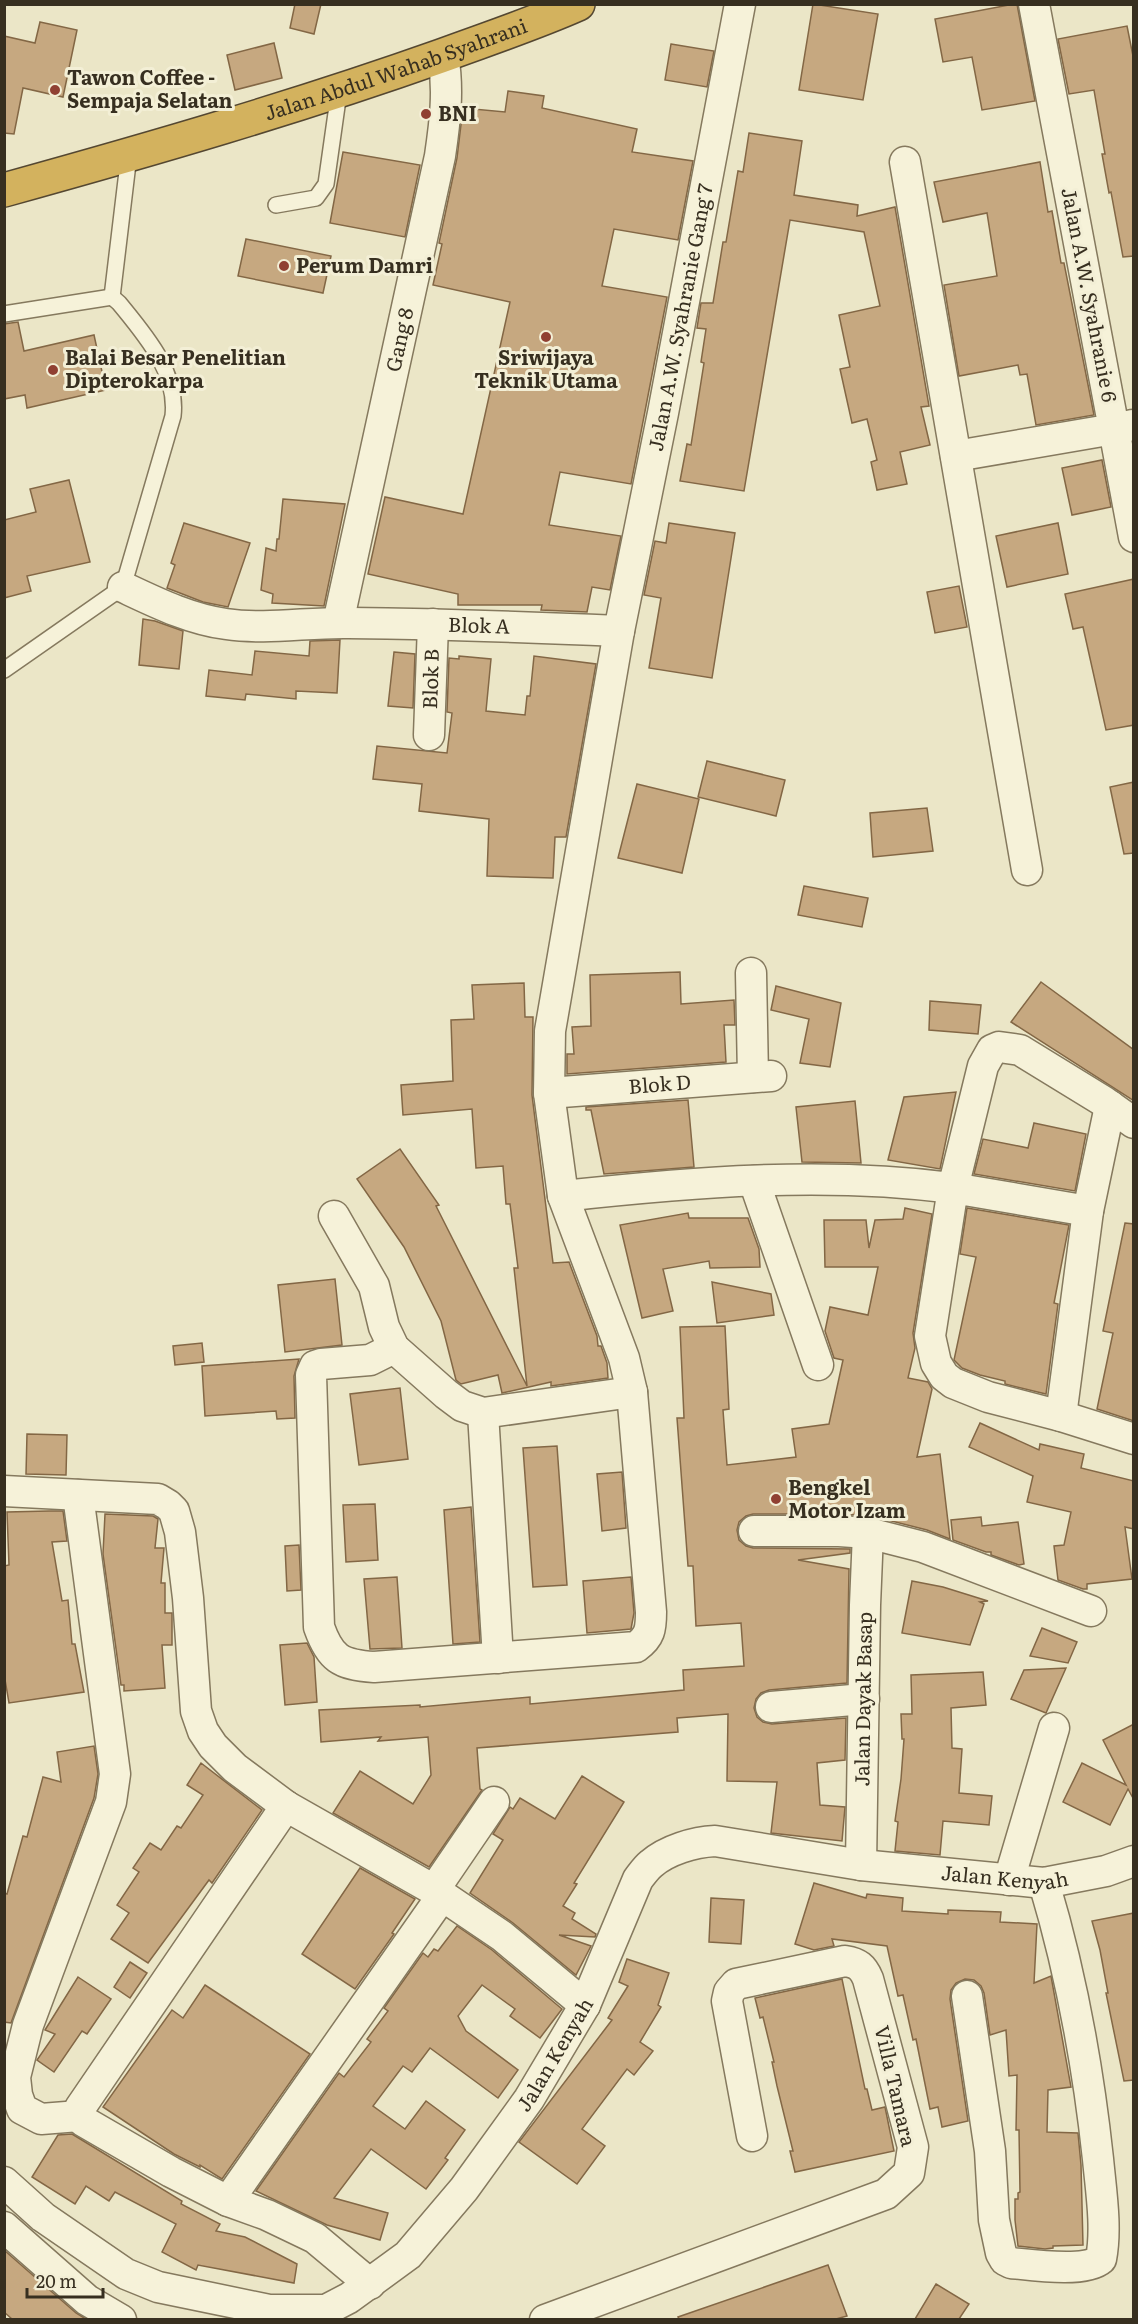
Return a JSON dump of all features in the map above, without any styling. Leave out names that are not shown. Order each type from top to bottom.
[{"type":"highway","name":"Jalan Abdul Wahab Syahrani","points":[[4,190],[129,156],[339,92],[578,4]]},
{"type":"street","name":"Jalan A.W. Syahranie Gang 7","points":[[498,1658],[636,1647],[650,1635],[651,1612],[632,1392],[624,1358],[563,1196],[549,1093],[550,1031],[619,631],[663,413],[740,4]]},
{"type":"street","name":"Jalan A.W. Syahranie 6","points":[[956,456],[1124,427],[1034,4]]},
{"type":"street","name":"Gang 8","points":[[338,623],[440,156],[447,103],[447,75],[443,55]]},
{"type":"street","points":[[905,162],[1028,870]]},
{"type":"street","points":[[1124,427],[1134,537]]},
{"type":"street","name":"Blok A","points":[[123,587],[164,606],[223,624],[253,627],[338,623],[433,624],[619,631]]},
{"type":"street","name":"Blok B","points":[[429,735],[433,624]]},
{"type":"street","name":"Blok D","points":[[549,1093],[762,1077],[751,973]]},
{"type":"street","points":[[1061,1416],[1088,1211],[1122,1115],[1020,1050],[999,1047],[993,1050],[983,1066],[952,1188],[930,1336],[936,1364],[944,1376],[953,1383],[988,1398],[1061,1416],[1134,1439]]},
{"type":"street","points":[[563,1196],[643,1187],[754,1181],[901,1181],[1088,1211]]},
{"type":"street","points":[[754,1181],[818,1365]]},
{"type":"street","points":[[334,1216],[374,1286],[384,1327],[394,1348],[462,1406],[483,1413],[632,1392]]},
{"type":"street","points":[[394,1348],[370,1360],[321,1364],[315,1366],[311,1375],[319,1627],[326,1647],[341,1662],[374,1668],[498,1658],[483,1413]]},
{"type":"street","points":[[4,1491],[158,1499],[168,1505],[174,1511],[180,1532],[188,1598],[196,1711],[203,1731],[213,1746],[235,1768],[286,1806],[438,1893],[502,1936],[585,2005]]},
{"type":"street","points":[[78,1495],[116,1774],[111,1802],[28,2025],[15,2077],[17,2095],[22,2109],[41,2118],[79,2116]]},
{"type":"street","points":[[754,1531],[868,1533],[924,1547],[1091,1611]]},
{"type":"street","name":"Jalan Dayak Basap","points":[[861,1865],[868,1533]]},
{"type":"street","points":[[771,1707],[864,1699]]},
{"type":"street","points":[[1009,1880],[1054,1728]]},
{"type":"street","points":[[228,2201],[438,1893],[494,1802]]},
{"type":"street","points":[[286,1806],[80,2108],[79,2116],[83,2121],[171,2172],[228,2201],[267,2215],[315,2238],[370,2284]]},
{"type":"street","name":"Jalan Kenyah","points":[[4,2182],[43,2217],[126,2274],[158,2287],[269,2310],[327,2315],[408,2255],[464,2189],[530,2099],[585,2005],[638,1879],[650,1864],[669,1853],[701,1842],[715,1841],[861,1865],[1044,1883],[1106,1871],[1134,1861]]},
{"type":"street","points":[[967,1996],[990,2151],[994,2220],[1001,2253],[1011,2264],[1065,2267],[1096,2264],[1101,2259],[1104,2243],[1091,2095],[1062,1949],[1044,1883]]},
{"type":"street","name":"Villa Tamara","points":[[545,2319],[886,2194],[909,2173],[913,2147],[864,1968],[856,1963],[845,1961],[736,1984],[729,1992],[727,2001],[752,2136]]},
{"type":"street","points":[[4,2227],[87,2300],[121,2319]]},
{"type":"lane","points":[[276,205],[316,198],[326,183],[339,92]]},
{"type":"lane","points":[[112,297],[129,156]]},
{"type":"lane","points":[[4,314],[112,297],[155,351],[173,393],[174,404],[173,416],[123,587],[4,670]]},
{"type":"building","points":[[295,4],[321,4],[314,34],[290,28]]},
{"type":"building","points":[[813,4],[878,14],[863,100],[799,90]]},
{"type":"building","points":[[1017,4],[1035,101],[982,110],[972,57],[943,62],[935,19]]},
{"type":"building","points":[[40,22],[77,30],[63,97],[23,88],[14,134],[4,133],[4,36],[35,43]]},
{"type":"building","points":[[1127,26],[1134,61],[1134,256],[1123,257],[1102,154],[1105,154],[1094,90],[1069,94],[1058,39]]},
{"type":"building","points":[[274,43],[282,78],[235,90],[227,55]]},
{"type":"building","points":[[671,44],[714,51],[707,87],[665,80]]},
{"type":"building","points":[[508,91],[544,96],[542,108],[637,129],[632,152],[693,161],[678,240],[614,229],[602,286],[667,297],[631,484],[560,472],[549,525],[621,536],[610,590],[592,587],[587,612],[541,610],[542,605],[458,605],[458,594],[368,574],[385,497],[463,514],[510,302],[433,285],[442,244],[439,243],[457,158],[463,108],[505,112]]},
{"type":"building","points":[[749,133],[802,141],[794,195],[858,205],[857,216],[895,207],[929,406],[921,407],[930,445],[900,452],[907,484],[877,490],[871,462],[877,460],[867,419],[852,423],[840,369],[850,367],[839,315],[880,306],[864,232],[790,220],[744,491],[680,481],[687,444],[691,445],[704,363],[701,362],[706,329],[697,328],[701,303],[713,303],[738,171],[743,172]]},
{"type":"building","points":[[343,152],[420,165],[405,237],[330,223]]},
{"type":"building","points":[[1040,162],[1048,212],[1052,211],[1061,263],[1064,263],[1094,415],[1036,425],[1027,374],[1020,375],[1018,365],[959,376],[944,285],[997,276],[987,213],[943,222],[934,182]]},
{"type":"building","name":"Perum Damri","points":[[246,239],[331,256],[323,293],[238,276]]},
{"type":"building","name":"Balai Besar Penelitian Dipterokarpa","points":[[18,322],[24,351],[94,335],[106,390],[27,408],[25,395],[4,399],[4,324]]},
{"type":"building","points":[[1102,460],[1111,507],[1072,515],[1062,468]]},
{"type":"building","points":[[69,480],[90,562],[27,576],[31,591],[4,598],[4,520],[36,512],[30,489]]},
{"type":"building","points":[[283,499],[345,504],[324,606],[272,603],[273,594],[261,590],[266,548],[276,551],[277,539],[279,539]]},
{"type":"building","points":[[184,523],[250,543],[228,607],[203,602],[167,588],[175,565],[171,563]]},
{"type":"building","points":[[669,523],[735,533],[712,678],[649,668],[661,598],[644,595],[655,541],[666,543]]},
{"type":"building","points":[[1058,523],[1068,574],[1007,587],[996,536]]},
{"type":"building","points":[[1134,579],[1134,725],[1106,730],[1083,627],[1073,629],[1065,594]]},
{"type":"building","points":[[959,586],[967,627],[935,633],[927,592]]},
{"type":"building","points":[[143,619],[183,631],[179,669],[139,665]]},
{"type":"building","points":[[340,640],[337,693],[296,691],[296,699],[246,694],[245,700],[206,696],[209,670],[252,675],[255,651],[309,656],[310,641]]},
{"type":"building","points":[[394,652],[415,654],[413,708],[388,706]]},
{"type":"building","points":[[459,656],[491,659],[486,711],[525,715],[527,696],[530,696],[534,656],[596,664],[566,837],[555,837],[553,878],[487,876],[489,819],[419,811],[422,784],[373,779],[377,746],[447,753],[452,713],[447,712],[449,658],[459,659]]},
{"type":"building","points":[[707,761],[785,780],[776,816],[698,797]]},
{"type":"building","points":[[1134,782],[1134,853],[1124,854],[1110,787]]},
{"type":"building","points":[[637,784],[699,799],[682,873],[618,858]]},
{"type":"building","points":[[927,808],[933,851],[873,857],[870,813]]},
{"type":"building","points":[[804,886],[868,898],[862,927],[798,915]]},
{"type":"building","points":[[680,972],[681,1004],[734,1000],[735,1025],[724,1025],[726,1062],[567,1074],[567,1054],[574,1054],[572,1027],[591,1026],[590,975]]},
{"type":"building","points":[[1041,982],[1134,1050],[1134,1101],[1011,1022]]},
{"type":"building","points":[[524,983],[525,1017],[533,1017],[532,1095],[553,1263],[569,1262],[597,1336],[598,1346],[601,1346],[607,1363],[608,1378],[551,1386],[551,1382],[502,1393],[498,1375],[461,1384],[456,1380],[441,1321],[404,1247],[357,1179],[400,1149],[439,1205],[436,1206],[527,1386],[514,1268],[518,1268],[510,1204],[506,1204],[503,1166],[476,1168],[472,1109],[403,1115],[401,1085],[453,1081],[451,1020],[474,1019],[472,985]]},
{"type":"building","points":[[776,986],[841,1003],[830,1067],[800,1063],[809,1019],[771,1010]]},
{"type":"building","points":[[930,1001],[981,1005],[978,1034],[929,1030]]},
{"type":"building","points":[[956,1092],[940,1169],[888,1160],[904,1097]]},
{"type":"building","points":[[688,1100],[694,1167],[604,1174],[591,1110],[586,1110],[586,1107]]},
{"type":"building","points":[[855,1101],[861,1163],[802,1162],[796,1107]]},
{"type":"building","points":[[1034,1123],[1086,1134],[1075,1191],[974,1174],[983,1139],[1028,1148]]},
{"type":"building","points":[[905,1208],[932,1214],[913,1333],[915,1348],[908,1378],[928,1382],[932,1389],[917,1457],[940,1454],[950,1539],[927,1530],[872,1516],[840,1514],[753,1514],[739,1522],[737,1530],[739,1540],[753,1548],[850,1549],[850,1553],[798,1560],[849,1569],[847,1683],[769,1690],[761,1693],[756,1699],[754,1708],[757,1717],[763,1722],[772,1724],[846,1718],[845,1760],[817,1763],[820,1805],[845,1807],[842,1841],[771,1833],[777,1782],[727,1781],[728,1714],[677,1718],[678,1732],[477,1748],[480,1789],[482,1790],[429,1867],[333,1813],[360,1771],[413,1804],[431,1775],[428,1737],[378,1741],[381,1737],[321,1742],[319,1710],[420,1705],[420,1707],[530,1697],[530,1704],[684,1690],[683,1670],[744,1666],[741,1623],[696,1626],[693,1566],[688,1566],[677,1418],[684,1418],[680,1327],[725,1326],[729,1409],[723,1410],[727,1465],[796,1457],[792,1429],[829,1424],[843,1360],[834,1358],[825,1331],[830,1307],[868,1315],[878,1267],[825,1267],[824,1220],[866,1220],[869,1248],[875,1220],[903,1219]]},
{"type":"building","points":[[967,1208],[1069,1225],[1054,1303],[1058,1304],[1046,1394],[980,1375],[962,1368],[954,1360],[976,1257],[960,1254]]},
{"type":"building","points":[[688,1213],[689,1218],[748,1218],[759,1249],[760,1267],[710,1268],[709,1261],[663,1269],[673,1311],[642,1318],[620,1225]]},
{"type":"building","points":[[1125,1223],[1134,1224],[1134,1421],[1097,1409],[1113,1333],[1103,1331]]},
{"type":"building","points":[[335,1279],[342,1345],[285,1352],[278,1285]]},
{"type":"building","points":[[712,1282],[771,1294],[774,1315],[717,1323]]},
{"type":"building","points":[[202,1343],[204,1362],[175,1365],[173,1346]]},
{"type":"building","points":[[299,1359],[294,1376],[295,1418],[277,1419],[276,1411],[205,1416],[202,1366]]},
{"type":"building","points":[[400,1388],[408,1459],[359,1465],[350,1394]]},
{"type":"building","points":[[980,1423],[1039,1450],[1040,1444],[1084,1454],[1081,1468],[1134,1481],[1134,1529],[1125,1527],[1132,1579],[1087,1584],[1087,1589],[1058,1580],[1054,1546],[1064,1545],[1071,1512],[1027,1502],[1033,1476],[969,1447]]},
{"type":"building","points":[[27,1434],[67,1435],[66,1475],[26,1474]]},
{"type":"building","points":[[557,1446],[567,1585],[533,1587],[523,1448]]},
{"type":"building","points":[[622,1472],[626,1528],[602,1531],[597,1474]]},
{"type":"building","points":[[375,1504],[378,1560],[346,1562],[343,1505]]},
{"type":"building","points":[[471,1507],[480,1642],[453,1644],[444,1510]]},
{"type":"building","points":[[63,1511],[67,1541],[52,1542],[62,1601],[68,1600],[72,1644],[75,1644],[84,1692],[9,1703],[4,1674],[4,1566],[9,1565],[7,1512]]},
{"type":"building","points":[[105,1514],[153,1516],[158,1519],[155,1548],[164,1548],[161,1583],[165,1583],[165,1613],[172,1613],[172,1645],[162,1645],[165,1688],[124,1691],[124,1685],[121,1685],[103,1554]]},
{"type":"building","points":[[981,1517],[982,1526],[1018,1522],[1024,1564],[1019,1565],[991,1555],[991,1552],[953,1540],[951,1520]]},
{"type":"building","points":[[299,1545],[301,1590],[287,1591],[285,1546]]},
{"type":"building","points":[[397,1577],[402,1648],[370,1649],[364,1579]]},
{"type":"building","points":[[631,1577],[634,1613],[631,1629],[587,1633],[583,1581]]},
{"type":"building","points":[[912,1581],[943,1587],[988,1601],[980,1602],[984,1604],[970,1645],[902,1633]]},
{"type":"building","points":[[1042,1628],[1077,1642],[1068,1663],[1030,1656]]},
{"type":"building","points":[[307,1643],[314,1657],[317,1702],[285,1705],[280,1645]]},
{"type":"building","points":[[1066,1668],[1046,1713],[1011,1699],[1024,1670]]},
{"type":"building","points":[[983,1672],[986,1705],[951,1708],[952,1748],[962,1749],[959,1793],[992,1796],[989,1825],[943,1821],[940,1855],[895,1851],[898,1822],[895,1821],[904,1739],[902,1739],[901,1714],[912,1714],[911,1675]]},
{"type":"building","points":[[1134,1724],[1134,1800],[1128,1789],[1110,1825],[1063,1802],[1082,1763],[1126,1785],[1103,1740]]},
{"type":"building","points":[[94,1746],[98,1774],[94,1798],[11,2023],[4,2022],[4,1893],[7,1894],[23,1836],[27,1837],[43,1777],[61,1782],[57,1752]]},
{"type":"building","points":[[201,1763],[262,1810],[212,1883],[209,1880],[148,1963],[111,1939],[129,1913],[117,1905],[139,1872],[133,1868],[150,1843],[161,1850],[177,1826],[181,1828],[203,1795],[187,1785]]},
{"type":"building","points":[[582,1776],[624,1802],[574,1883],[577,1884],[563,1906],[575,1913],[572,1919],[596,1934],[595,1937],[559,1935],[591,1946],[576,1975],[513,1923],[470,1893],[503,1840],[493,1834],[510,1807],[513,1809],[520,1798],[555,1819]]},
{"type":"building","points":[[360,1868],[415,1899],[392,1933],[394,1934],[355,1989],[302,1954]]},
{"type":"building","points":[[814,1883],[866,1898],[867,1894],[903,1898],[902,1911],[948,1914],[948,1910],[1001,1912],[1000,1922],[1037,1924],[1034,1983],[1051,1976],[1071,2087],[1048,2090],[1047,2132],[1078,2133],[1083,2245],[1053,2246],[1053,2248],[1045,2249],[1018,2246],[1015,2220],[1015,2199],[1018,2199],[1020,2192],[1019,2130],[1016,2130],[1017,2075],[1009,2076],[1006,2030],[990,2035],[981,1986],[974,1980],[965,1979],[956,1983],[951,1990],[950,1999],[968,2121],[942,2127],[938,2107],[930,2109],[916,2039],[913,2040],[903,1995],[898,1996],[887,1946],[832,1939],[834,1946],[814,1950],[795,1944]]},
{"type":"building","points":[[711,1898],[744,1900],[741,1944],[709,1942]]},
{"type":"building","points":[[1134,1913],[1134,2080],[1124,2081],[1106,1993],[1108,1993],[1100,1950],[1092,1921]]},
{"type":"building","points":[[457,1926],[492,1950],[562,2009],[540,2038],[510,2016],[515,2009],[482,1985],[458,2016],[466,2031],[518,2070],[498,2098],[430,2048],[412,2072],[403,2066],[373,2106],[405,2129],[426,2101],[465,2130],[445,2158],[448,2160],[426,2189],[371,2149],[334,2198],[388,2213],[380,2240],[327,2225],[256,2191],[339,2073],[344,2077],[371,2042],[367,2039],[388,2011],[384,2008],[423,1953],[428,1957],[434,1949],[438,1951]]},
{"type":"building","points":[[627,1959],[669,1973],[658,2005],[661,2007],[640,2042],[653,2051],[634,2075],[627,2069],[582,2129],[605,2146],[577,2184],[519,2142],[612,2020],[608,2018],[628,1986],[619,1982]]},
{"type":"building","points":[[130,1962],[147,1973],[130,1998],[114,1987]]},
{"type":"building","points":[[78,1977],[111,1999],[87,2034],[82,2031],[54,2072],[37,2060],[55,2034],[45,2030]]},
{"type":"building","points":[[842,1979],[865,2089],[867,2089],[872,2110],[885,2107],[894,2151],[795,2172],[790,2151],[793,2151],[772,2062],[774,2062],[763,2017],[760,2018],[755,1998]]},
{"type":"building","points":[[205,1985],[310,2054],[222,2179],[200,2165],[200,2167],[174,2154],[103,2107],[172,2010],[183,2018]]},
{"type":"building","points":[[72,2134],[182,2201],[181,2204],[220,2224],[216,2231],[245,2237],[297,2264],[294,2283],[198,2265],[196,2270],[162,2252],[176,2224],[115,2192],[109,2201],[86,2186],[75,2204],[32,2177],[58,2135]]},
{"type":"building","points":[[4,2250],[76,2313],[86,2319],[12,2319],[4,2312]]},
{"type":"building","points":[[828,2265],[847,2316],[836,2319],[679,2319],[678,2317]]},
{"type":"building","points":[[936,2284],[969,2304],[959,2319],[915,2319]]},
{"type":"place","name":"Tawon Coffee - Sempaja Selatan","points":[[55,90]]},
{"type":"place","name":"BNI","points":[[426,114]]},
{"type":"place","name":"Perum Damri","points":[[284,266]]},
{"type":"place","name":"Sriwijaya Teknik Utama","points":[[546,337]]},
{"type":"place","name":"Balai Besar Penelitian Dipterokarpa","points":[[53,370]]},
{"type":"place","name":"Bengkel Motor Izam","points":[[776,1499]]}]
